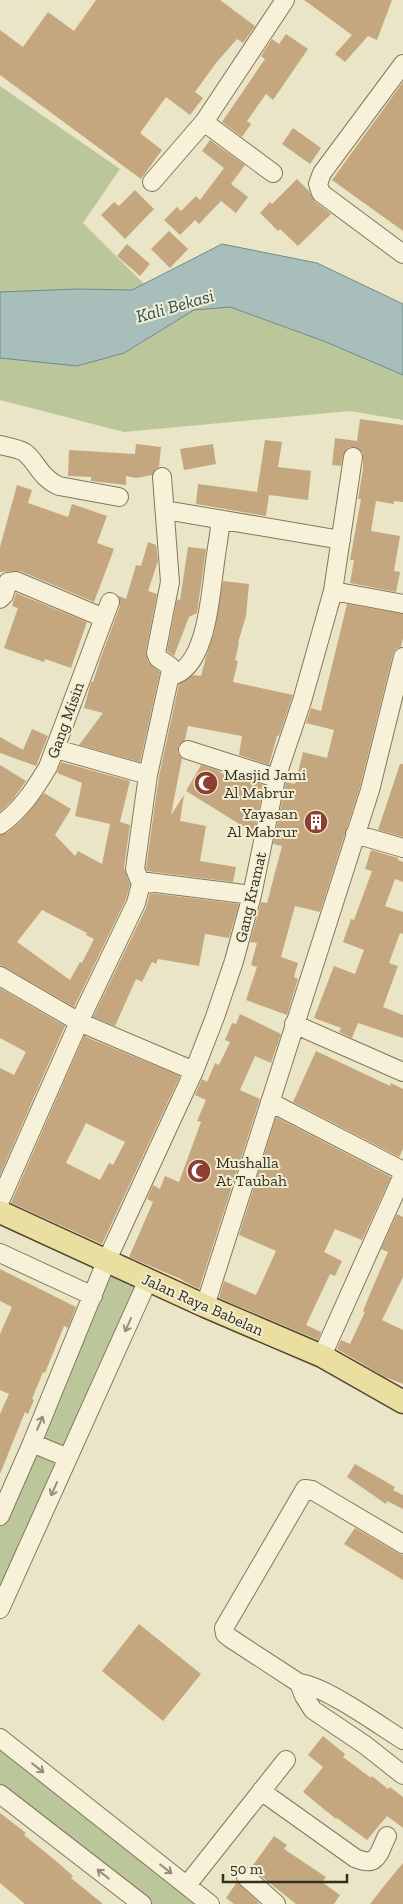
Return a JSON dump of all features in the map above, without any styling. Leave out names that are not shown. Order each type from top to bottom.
[{"type":"main road","name":"Jalan Raya Babelan","points":[[0,1212],[106,1262],[322,1356],[403,1402]]},
{"type":"street","points":[[152,182],[204,122],[285,0]]},
{"type":"street","points":[[403,64],[322,173],[318,184],[321,193],[403,254]]},
{"type":"street","points":[[204,122],[273,173]]},
{"type":"street","points":[[0,445],[25,453],[39,471],[52,483],[119,497]]},
{"type":"street","name":"Gang Kramat","points":[[0,1516],[5,1491],[32,1443],[106,1262],[194,1071],[234,961],[252,895],[276,778],[302,700],[333,591],[353,457]]},
{"type":"street","points":[[0,1200],[79,1022],[136,903],[140,890],[140,881],[135,869],[148,775],[171,676],[170,666],[158,658],[156,653],[170,590],[166,510],[162,476]]},
{"type":"street","points":[[166,510],[341,540]]},
{"type":"street","points":[[171,676],[180,672],[194,656],[204,632],[221,520]]},
{"type":"street","name":"Gang Misin","points":[[0,599],[4,595],[8,582],[16,581],[107,610],[48,767],[18,811],[0,825]]},
{"type":"street","points":[[333,591],[403,604]]},
{"type":"street","points":[[205,1306],[370,790],[403,657]]},
{"type":"street","points":[[56,749],[148,775]]},
{"type":"street","points":[[188,750],[276,778]]},
{"type":"street","points":[[356,834],[403,848]]},
{"type":"street","points":[[140,881],[252,895]]},
{"type":"street","points":[[0,976],[79,1022],[194,1071]]},
{"type":"street","points":[[294,1024],[403,1072]]},
{"type":"street","points":[[270,1102],[403,1171]]},
{"type":"street","points":[[322,1356],[403,1175]]},
{"type":"street","points":[[0,1253],[93,1296]]},
{"type":"street","points":[[0,1609],[148,1280]]},
{"type":"street","points":[[32,1443],[68,1458]]},
{"type":"street","points":[[403,1544],[316,1492],[305,1489],[224,1628],[226,1634],[299,1683],[306,1684],[323,1692],[403,1740]]},
{"type":"street","points":[[299,1683],[304,1696],[313,1710],[365,1745],[403,1775]]},
{"type":"street","points":[[365,1745],[377,1724]]},
{"type":"street","points":[[0,1738],[210,1904]]},
{"type":"street","points":[[187,1885],[286,1760]]},
{"type":"street","points":[[261,1792],[355,1858],[364,1862],[376,1859],[387,1836]]},
{"type":"street","points":[[0,1794],[142,1904]]},
{"type":"street","points":[[246,1877],[276,1904]]},
{"type":"green space","points":[[0,86],[120,169],[83,223],[144,284],[132,290],[77,289],[0,292]]},
{"type":"green space","points":[[230,307],[326,342],[403,375],[403,420],[350,411],[124,432],[0,400],[0,358],[14,359],[124,353],[194,310]]},
{"type":"green space","points":[[106,1262],[148,1280],[0,1609],[0,1516]]},
{"type":"green space","points":[[0,1738],[210,1904],[142,1904],[0,1794]]},
{"type":"water","name":"Kali Bekasi","points":[[222,244],[317,263],[403,304],[403,375],[326,342],[230,307],[194,310],[124,353],[77,366],[0,358],[0,292],[77,289],[132,290]]},
{"type":"building","points":[[96,0],[220,0],[255,26],[243,43],[237,39],[216,63],[195,92],[203,98],[190,115],[166,97],[140,133],[162,150],[141,179],[0,75],[0,30],[23,47],[48,12],[74,31]]},
{"type":"building","points":[[304,0],[392,0],[377,40],[368,36],[345,62],[335,54],[352,35]]},
{"type":"building","points":[[286,34],[308,49],[273,100],[266,94],[247,121],[251,124],[242,137],[222,122],[265,59],[261,56],[272,39],[279,44]]},
{"type":"building","points":[[403,82],[403,231],[332,180]]},
{"type":"building","points":[[293,128],[321,148],[310,164],[282,144]]},
{"type":"building","points":[[210,140],[245,165],[231,184],[248,197],[236,213],[221,201],[199,224],[195,220],[180,235],[164,220],[177,207],[181,211],[196,196],[200,200],[224,168],[202,151]]},
{"type":"building","points":[[297,179],[309,191],[314,201],[331,214],[298,246],[280,229],[278,231],[260,213]]},
{"type":"building","points":[[135,190],[154,209],[125,239],[101,215],[114,202],[119,206]]},
{"type":"building","points":[[169,231],[188,249],[170,268],[151,249]]},
{"type":"building","points":[[127,244],[150,264],[140,276],[117,256]]},
{"type":"building","points":[[360,419],[403,425],[403,502],[394,501],[394,504],[376,501],[371,531],[400,536],[394,571],[400,572],[396,592],[350,583],[354,560],[350,560],[361,499],[358,499],[363,469],[363,453],[355,447],[349,447],[343,455],[341,466],[332,465],[335,438],[357,441]]},
{"type":"building","points":[[265,440],[282,442],[278,467],[311,471],[308,500],[269,495],[266,516],[196,504],[198,484],[257,492]]},
{"type":"building","points":[[136,444],[161,447],[159,467],[152,475],[136,478],[126,476],[126,485],[91,481],[91,477],[68,476],[69,450],[135,454]]},
{"type":"building","points":[[213,444],[216,464],[184,470],[180,449]]},
{"type":"building","points":[[17,485],[32,490],[28,503],[68,517],[72,504],[107,516],[97,543],[114,549],[94,602],[20,571],[0,572],[0,547]]},
{"type":"building","points":[[148,542],[156,545],[158,561],[148,591],[157,594],[146,651],[148,662],[160,672],[140,762],[79,745],[103,713],[84,708],[91,682],[93,682],[120,606],[119,596],[126,599],[136,565],[141,566]]},
{"type":"building","points":[[188,547],[206,549],[197,613],[189,617],[174,656],[167,651],[177,599],[180,600]]},
{"type":"building","points":[[223,581],[249,584],[246,616],[238,643],[235,660],[238,661],[233,682],[293,695],[279,736],[277,736],[269,765],[239,755],[242,736],[188,726],[185,740],[178,747],[178,753],[182,758],[171,815],[184,795],[180,821],[206,826],[200,861],[236,867],[233,882],[147,871],[146,868],[159,776],[179,684],[193,675],[201,676],[214,633]]},
{"type":"building","points":[[16,593],[87,622],[71,668],[45,659],[44,662],[4,648],[18,608],[12,606]]},
{"type":"building","points":[[347,604],[403,614],[403,638],[401,647],[396,649],[393,654],[360,787],[320,912],[295,906],[281,957],[298,963],[294,977],[298,979],[287,1015],[246,1000],[257,967],[251,965],[257,943],[250,942],[261,902],[267,903],[282,846],[273,844],[286,782],[295,784],[303,752],[327,758],[334,730],[306,723],[311,708],[321,711]]},
{"type":"building","points":[[32,729],[48,736],[36,766],[0,753],[0,737],[23,750]]},
{"type":"building","points":[[61,762],[130,781],[120,822],[130,825],[124,868],[130,885],[126,899],[74,1007],[0,965],[0,835],[7,833],[22,820],[44,793],[71,809],[55,835],[75,856],[78,851],[102,864],[110,824],[75,816],[82,783],[57,773]],"holes":[[[42,910],[87,933],[86,935],[94,939],[82,963],[80,962],[70,980],[17,942]]]},
{"type":"building","points":[[400,764],[403,764],[403,837],[378,830]]},
{"type":"building","points":[[0,765],[26,781],[13,799],[0,812]]},
{"type":"building","points":[[201,765],[217,770],[234,781],[235,776],[264,785],[254,833],[186,791]]},
{"type":"building","points":[[371,850],[398,858],[398,860],[403,862],[403,882],[395,879],[385,906],[403,912],[403,934],[400,933],[389,963],[398,966],[383,1007],[403,1015],[403,1038],[358,1023],[352,1038],[339,1032],[341,1028],[314,1018],[334,966],[355,974],[364,950],[343,942],[351,919],[354,920],[372,871],[365,869]]},
{"type":"building","points":[[150,893],[239,904],[229,938],[205,934],[199,966],[158,959],[156,964],[152,962],[142,982],[136,979],[115,1026],[93,1017],[146,908]]},
{"type":"building","points":[[0,988],[65,1026],[0,1175],[0,1068],[14,1075],[26,1052],[0,1038]]},
{"type":"building","points":[[240,1014],[281,1034],[271,1063],[255,1056],[240,1090],[260,1099],[199,1289],[183,1280],[129,1257],[153,1202],[147,1199],[153,1185],[160,1189],[165,1176],[179,1182],[201,1122],[197,1121],[206,1100],[195,1095],[202,1079],[207,1082],[215,1063],[219,1065],[230,1042],[225,1040],[232,1023],[236,1024]]},
{"type":"building","points":[[84,1036],[180,1076],[102,1244],[11,1203]],"holes":[[[86,1123],[125,1142],[113,1165],[109,1163],[100,1180],[66,1163]]]},
{"type":"building","points":[[316,1051],[390,1086],[391,1083],[403,1089],[403,1149],[399,1157],[293,1102]]},
{"type":"building","points":[[276,1117],[391,1177],[362,1240],[335,1229],[324,1252],[342,1261],[335,1276],[330,1274],[306,1325],[321,1332],[318,1340],[219,1298],[224,1281],[256,1295],[276,1251],[239,1235]]},
{"type":"building","points":[[397,1214],[403,1217],[403,1277],[382,1320],[403,1330],[403,1384],[385,1377],[337,1349],[341,1340],[350,1344],[365,1312],[363,1311],[388,1252],[381,1249]]},
{"type":"building","points":[[0,1269],[76,1307],[68,1328],[64,1326],[45,1373],[43,1372],[32,1399],[34,1400],[28,1414],[25,1412],[0,1474],[0,1414],[9,1394],[0,1390],[0,1334],[12,1307],[0,1301]]},
{"type":"building","points":[[355,1464],[395,1487],[393,1490],[403,1495],[403,1509],[387,1501],[386,1504],[347,1477]]},
{"type":"building","points":[[355,1528],[403,1555],[403,1580],[344,1544]]},
{"type":"building","points":[[139,1624],[201,1674],[163,1721],[102,1671]]},
{"type":"building","points":[[323,1736],[345,1754],[343,1757],[371,1778],[372,1776],[388,1789],[390,1787],[403,1797],[403,1828],[387,1816],[367,1840],[336,1819],[303,1792],[323,1767],[308,1755]]},
{"type":"building","points":[[0,1813],[26,1833],[24,1835],[103,1904],[25,1904],[0,1883]]},
{"type":"building","points":[[274,1836],[287,1845],[284,1849],[326,1877],[322,1882],[340,1895],[334,1904],[296,1904],[251,1868]]},
{"type":"building","points":[[403,1863],[403,1904],[370,1904],[388,1881]]},
{"type":"building","points":[[237,1882],[258,1904],[234,1904],[226,1898]]},
{"type":"place","name":"Masjid Jami Al Mabrur","points":[[206,783]]},
{"type":"place","name":"Yayasan Al Mabrur","points":[[316,822]]},
{"type":"place","name":"Mushalla At Taubah","points":[[199,1171]]}]
